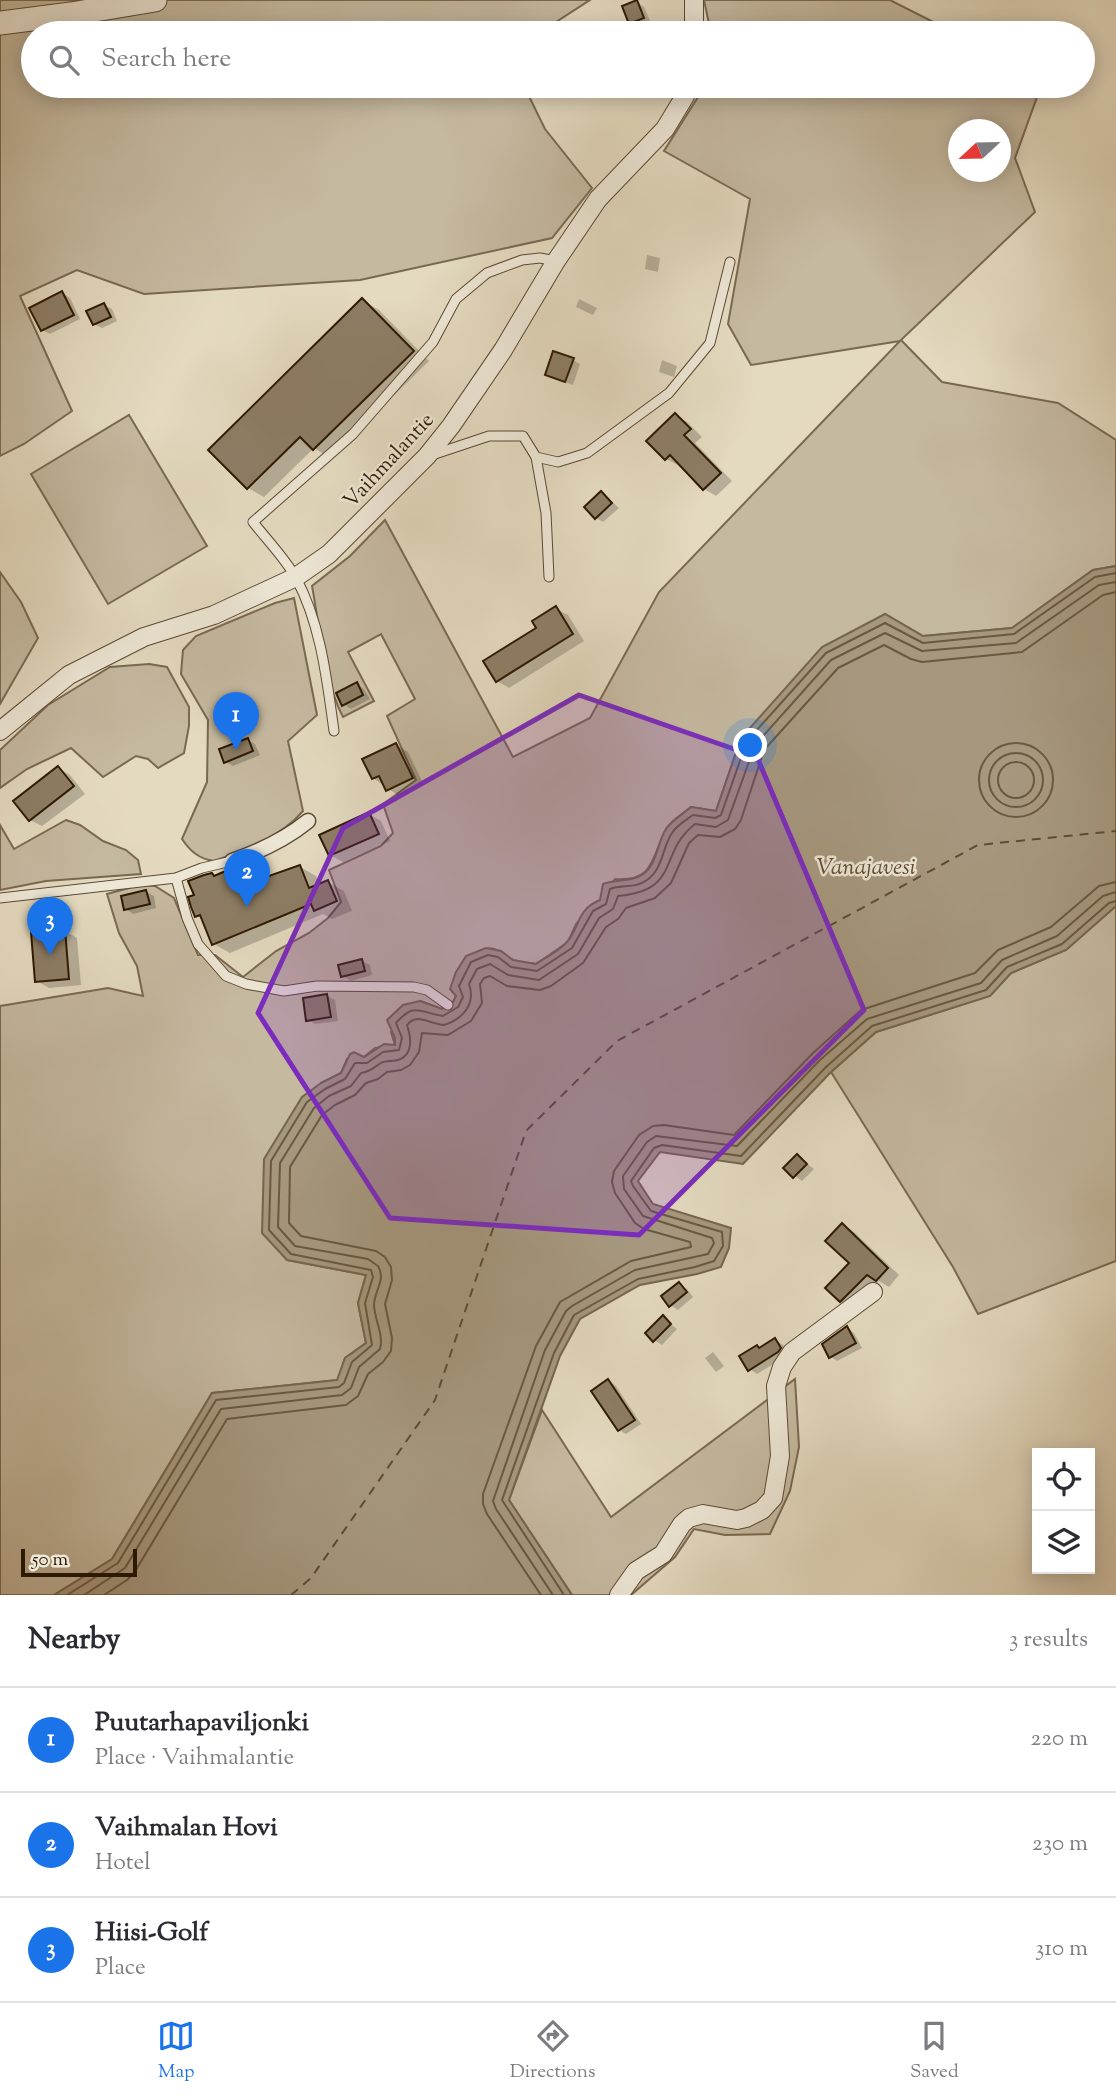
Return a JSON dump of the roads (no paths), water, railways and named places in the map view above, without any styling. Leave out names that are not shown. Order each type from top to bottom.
[{"type":"street","points":[[0,23],[71,15],[155,0]]},
{"type":"street","points":[[694,0],[694,21]]},
{"type":"street","name":"Vaihmalantie","points":[[0,731],[69,675],[144,637],[214,615],[296,577],[329,554],[427,456],[503,350],[556,261],[606,188],[665,129],[684,98]]},
{"type":"street","points":[[232,861],[265,848],[308,821]]},
{"type":"street","points":[[619,1595],[636,1571],[663,1554],[681,1524],[689,1518],[704,1514],[737,1520],[746,1518],[762,1510],[773,1498],[780,1456],[776,1386],[782,1367],[792,1353],[873,1292]]},
{"type":"lane","points":[[334,731],[312,615],[296,577],[253,522],[353,435],[433,342],[456,299],[486,274],[522,260],[540,258],[556,261]]},
{"type":"lane","points":[[536,457],[558,462],[587,453],[669,393],[710,343],[730,262]]},
{"type":"lane","points":[[427,456],[489,436],[523,436],[536,457],[546,513],[549,577]]},
{"type":"lane","points":[[0,898],[176,878],[232,861]]},
{"type":"lane","points":[[176,878],[187,918],[198,944],[226,976],[246,984],[284,990],[317,986],[414,987],[427,990],[448,1004]]},
{"type":"water","name":"Vanajavesi","points":[[1116,566],[1116,906],[1066,950],[1011,973],[990,996],[876,1032],[831,1072],[743,1164],[660,1152],[638,1181],[653,1204],[731,1228],[729,1248],[721,1267],[640,1285],[580,1319],[560,1356],[509,1500],[572,1595],[54,1595],[112,1559],[212,1393],[337,1380],[345,1358],[366,1343],[358,1303],[366,1275],[287,1260],[262,1233],[264,1159],[302,1097],[341,1073],[350,1054],[354,1052],[364,1057],[384,1044],[395,1045],[395,1038],[387,1020],[403,1005],[420,1001],[442,1009],[453,1002],[456,996],[450,989],[466,956],[486,948],[501,951],[513,960],[536,964],[562,947],[570,939],[586,909],[600,900],[603,884],[635,878],[646,872],[654,861],[663,835],[674,820],[691,807],[716,811],[741,738],[822,647],[885,614],[923,636],[1012,628],[1093,570]]},
{"type":"place","name":"Puutarhapaviljonki","points":[[236,750]]},
{"type":"place","name":"Vaihmalan Hovi","points":[[247,907]]},
{"type":"place","name":"Hiisi-Golf","points":[[50,955]]}]
